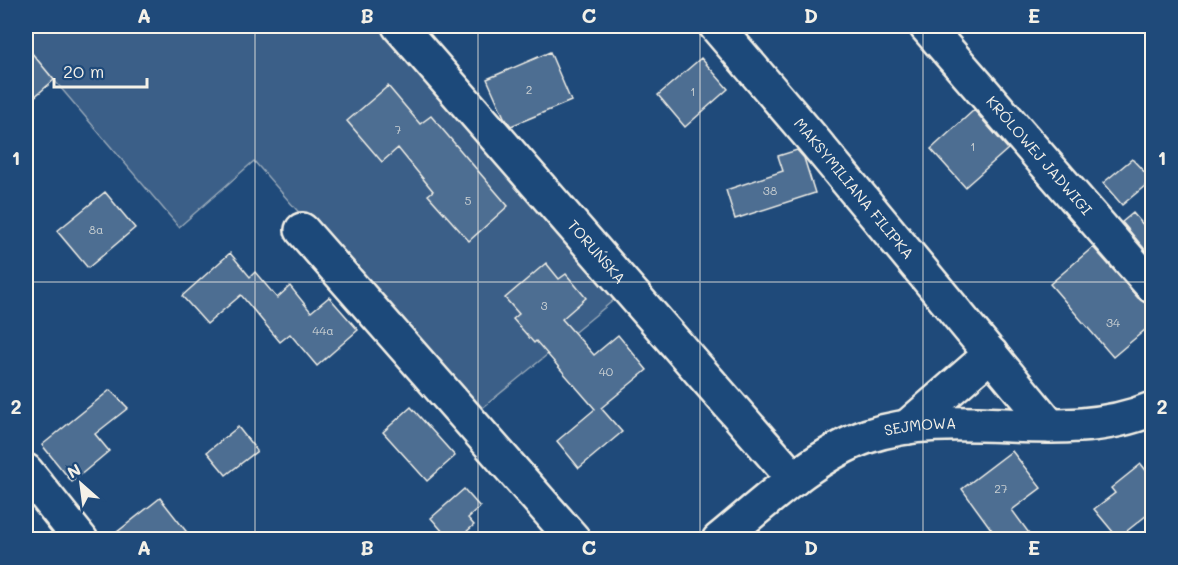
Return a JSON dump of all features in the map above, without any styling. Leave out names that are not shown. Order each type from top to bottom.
[{"type":"street","name":"TORUŃSKA","points":[[399,26],[794,479]]},
{"type":"street","name":"MAKSYMILIANA FILIPKA","points":[[716,26],[1050,426]]},
{"type":"street","name":"KRÓLOWEJ JADWIGI","points":[[926,26],[1152,286]]},
{"type":"street","points":[[302,230],[574,540]]},
{"type":"street","points":[[907,427],[991,354]]},
{"type":"street","name":"SEJMOWA","points":[[718,540],[794,479],[831,455],[867,436],[907,427],[951,424],[1050,426],[1087,424],[1138,416],[1152,409]]},
{"type":"street","points":[[26,471],[81,540]]},
{"type":"shaded area","points":[[26,26],[377,26],[615,299],[475,414],[254,161],[179,227],[26,47]]},
{"type":"building","points":[[26,46],[54,80],[26,104]]},
{"type":"building","points":[[550,52],[571,101],[511,126],[504,117],[487,79]]},
{"type":"building","points":[[701,58],[728,89],[685,127],[658,95]]},
{"type":"building","points":[[388,86],[420,124],[431,116],[508,206],[469,241],[428,195],[433,191],[398,148],[382,162],[347,121]]},
{"type":"building","points":[[974,110],[1008,149],[965,187],[931,149]]},
{"type":"building","points":[[797,150],[804,158],[815,193],[735,219],[726,190],[783,171],[778,156]]},
{"type":"building","points":[[1132,159],[1152,180],[1122,205],[1103,183]]},
{"type":"building","points":[[105,192],[135,228],[88,268],[57,231]]},
{"type":"building","points":[[1133,213],[1152,235],[1152,258],[1122,222]]},
{"type":"building","points":[[1093,247],[1138,298],[1152,304],[1152,324],[1113,357],[1050,284]]},
{"type":"building","points":[[230,253],[250,277],[255,272],[277,298],[290,286],[311,312],[329,297],[358,330],[317,366],[290,334],[280,342],[241,295],[207,324],[182,296]]},
{"type":"building","points":[[546,263],[559,279],[566,274],[586,298],[562,319],[594,355],[618,335],[647,370],[601,408],[622,432],[579,468],[557,441],[595,409],[536,341],[534,343],[513,319],[519,314],[505,298]]},
{"type":"building","points":[[110,390],[128,408],[95,434],[109,451],[72,482],[42,445]]},
{"type":"building","points":[[411,407],[455,456],[427,481],[383,432]]},
{"type":"building","points":[[238,427],[257,451],[226,475],[207,452]]},
{"type":"building","points":[[1012,451],[1041,488],[1012,510],[1034,540],[999,540],[962,489]]},
{"type":"building","points":[[1141,464],[1152,478],[1152,511],[1118,538],[1094,509],[1115,493],[1111,488]]},
{"type":"building","points":[[464,489],[480,507],[468,518],[474,525],[457,540],[450,540],[431,518]]},
{"type":"building","points":[[160,498],[193,540],[107,540]]}]
